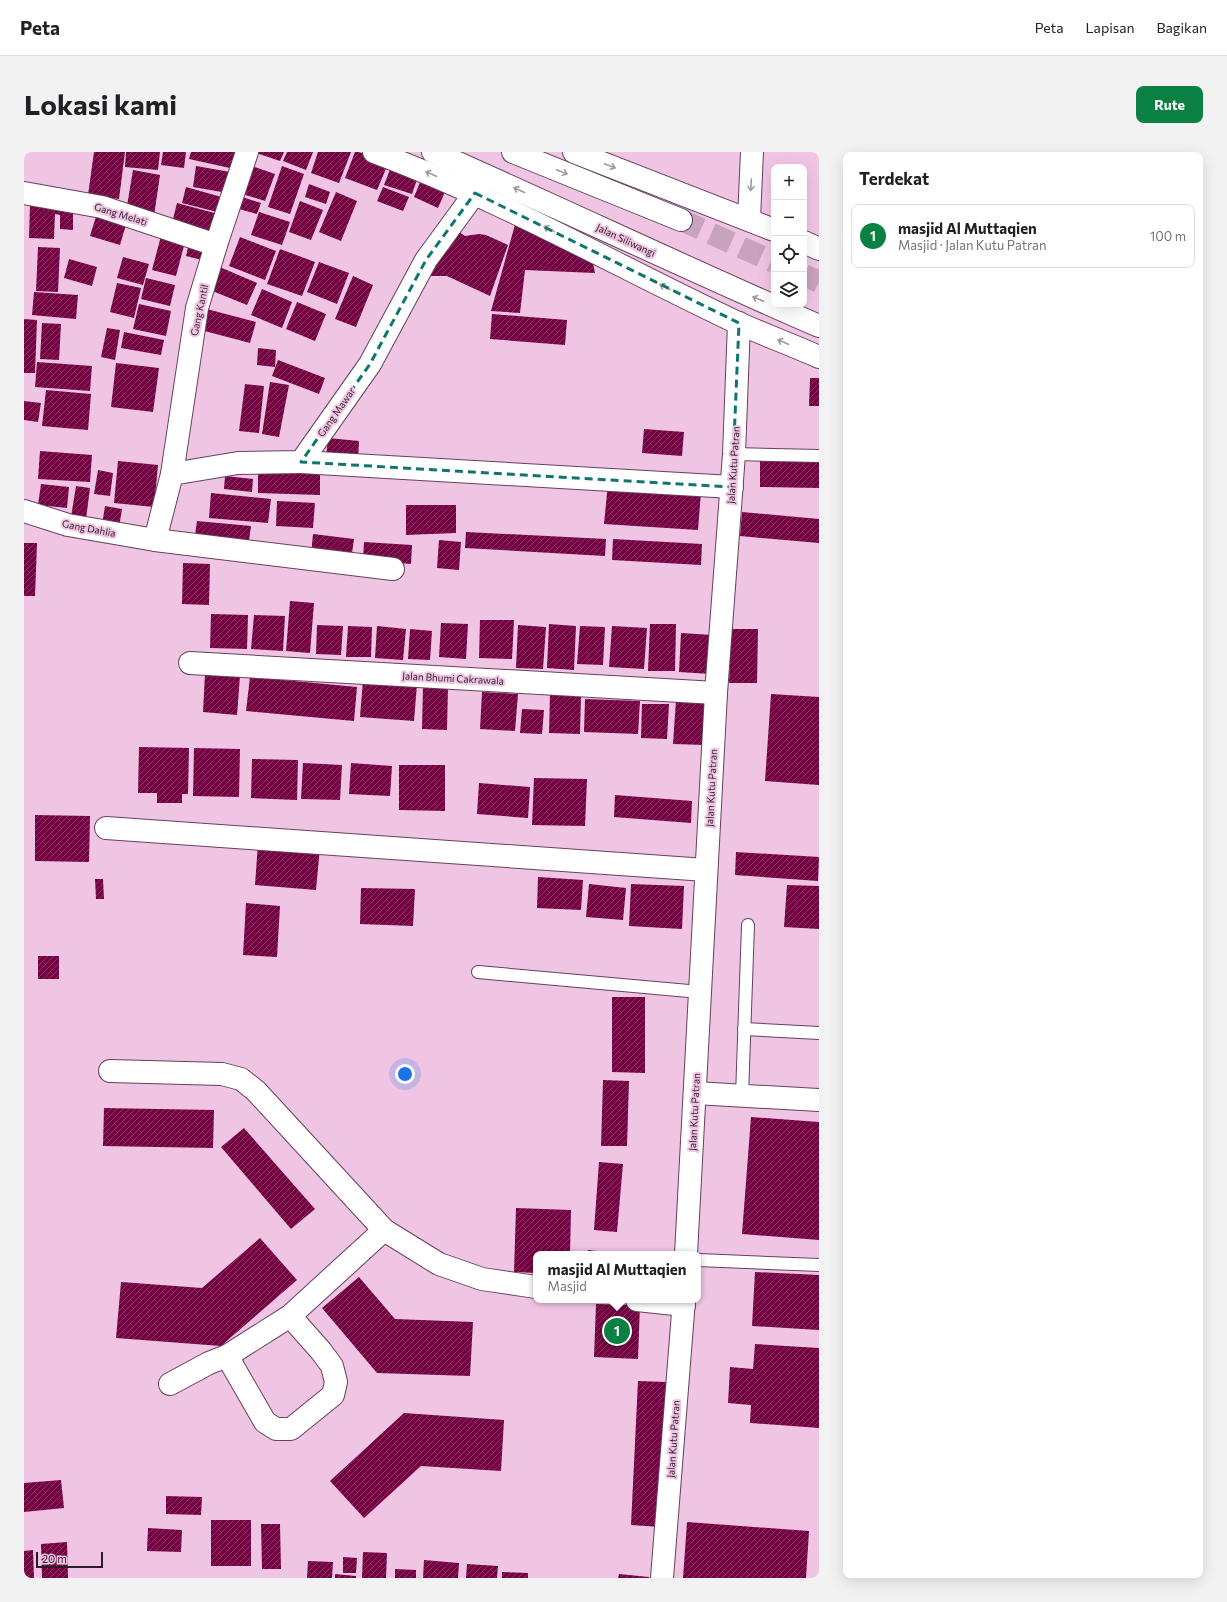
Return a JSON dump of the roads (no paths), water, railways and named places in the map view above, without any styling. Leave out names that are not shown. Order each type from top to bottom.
[{"type":"main road","name":"Gang Kantil","points":[[172,474],[197,308],[247,152]]},
{"type":"main road","points":[[374,152],[475,193],[739,323],[819,357]]},
{"type":"main road","name":"Jalan Siliwangi","points":[[433,152],[707,277],[819,326]]},
{"type":"main road","points":[[513,152],[681,220]]},
{"type":"main road","points":[[574,152],[771,229]]},
{"type":"main road","points":[[749,219],[752,152]]},
{"type":"main road","name":"Gang Melati","points":[[24,193],[102,207],[216,245]]},
{"type":"main road","name":"Gang Mawar","points":[[301,462],[370,364],[426,260],[475,193]]},
{"type":"main road","points":[[807,243],[819,249]]},
{"type":"main road","name":"Jalan Kutu Patran","points":[[686,1251],[716,693],[734,454],[739,323]]},
{"type":"main road","points":[[155,540],[172,474],[238,464],[301,462],[732,487]]},
{"type":"main road","name":"Gang Dahlia","points":[[24,511],[68,525],[155,540],[393,569]]},
{"type":"main road","name":"Jalan Bhumi Cakrawala","points":[[190,663],[716,693]]},
{"type":"main road","points":[[106,828],[706,870]]},
{"type":"main road","points":[[110,1071],[222,1074],[241,1079],[256,1091],[384,1230],[439,1264],[482,1279],[533,1286]]},
{"type":"main road","points":[[695,1093],[819,1100]]},
{"type":"main road","points":[[170,1384],[209,1363],[228,1356],[290,1316],[384,1230]]},
{"type":"main road","name":"Jalan Kutu Patran","points":[[662,1578],[684,1303]]},
{"type":"main road","points":[[228,1356],[265,1422],[276,1429],[291,1429],[333,1395],[336,1382],[332,1366],[290,1316]]},
{"type":"lane","points":[[734,454],[819,456]]},
{"type":"lane","points":[[742,1096],[748,925]]},
{"type":"lane","points":[[478,972],[700,992]]},
{"type":"lane","points":[[744,1030],[819,1033]]},
{"type":"lane","points":[[701,1260],[819,1265]]},
{"type":"tunnel","points":[[681,220],[771,261]]},
{"type":"tunnel","points":[[807,276],[819,282]]},
{"type":"place","name":"masjid Al Muttaqien","points":[[617,1331]]}]
